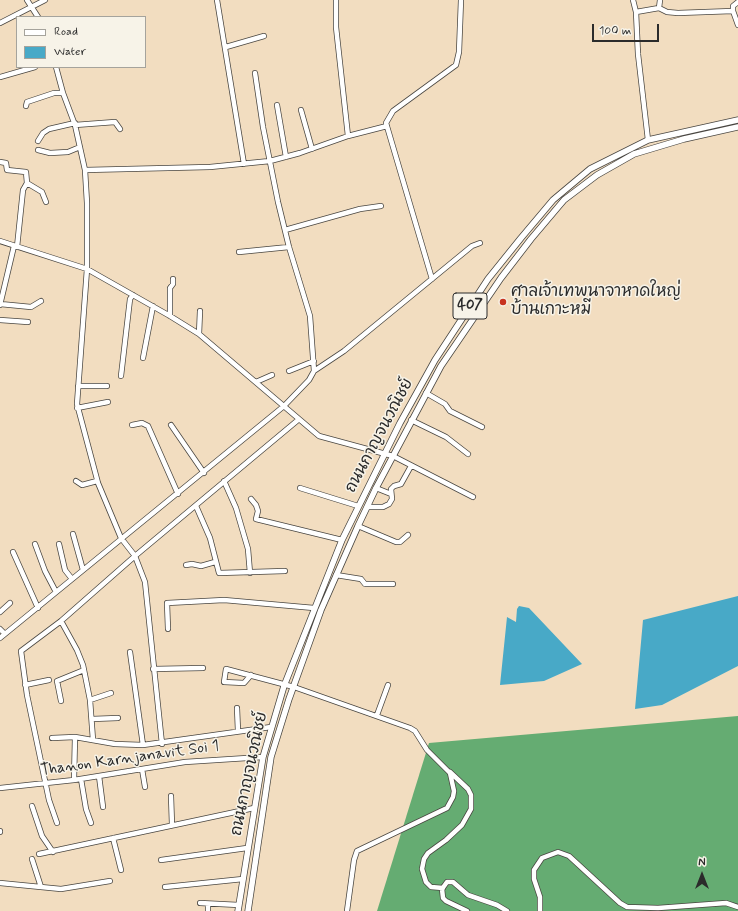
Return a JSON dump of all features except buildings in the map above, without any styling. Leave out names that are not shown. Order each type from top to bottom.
[{"type":"main road","name":"ถนนกาญจนวณิชย์","points":[[238,908],[263,757],[284,686],[342,540],[358,506],[435,360],[484,285],[521,238],[553,200],[590,169],[648,140],[738,120]]},
{"type":"main road","name":"ถนนกาญจนวณิชย์","points":[[248,911],[271,757],[321,610],[376,488],[411,420],[453,347],[501,278],[564,200],[597,175],[634,154],[684,139],[738,127]]},
{"type":"street","points":[[27,0],[37,16]]},
{"type":"street","points":[[0,23],[32,8],[45,0]]},
{"type":"street","points":[[217,0],[226,47],[244,164]]},
{"type":"street","points":[[336,0],[336,27],[348,136]]},
{"type":"street","points":[[432,279],[387,126],[387,120],[393,111],[456,65],[459,52],[461,0]]},
{"type":"street","points":[[633,0],[636,12],[644,116],[648,140]]},
{"type":"street","points":[[659,8],[660,0]]},
{"type":"street","points":[[738,2],[733,6],[733,11],[738,25]]},
{"type":"street","points":[[636,12],[659,8],[667,12],[733,11]]},
{"type":"street","points":[[226,47],[264,36]]},
{"type":"street","points":[[0,77],[32,68]]},
{"type":"street","points":[[56,68],[63,93],[75,124],[84,170],[87,203],[87,269],[77,408],[97,481],[120,538],[135,556],[144,577],[147,590],[153,669],[162,744]]},
{"type":"street","points":[[255,73],[263,127],[285,230],[310,316],[314,371]]},
{"type":"street","points":[[26,106],[27,102],[54,93],[63,93]]},
{"type":"street","points":[[277,105],[286,157]]},
{"type":"street","points":[[301,110],[312,149]]},
{"type":"street","points":[[38,141],[49,129],[75,124],[114,122],[117,123],[120,129]]},
{"type":"street","points":[[84,170],[210,167],[270,161],[312,149],[348,136],[387,126]]},
{"type":"street","points":[[38,150],[50,154],[68,152],[80,147]]},
{"type":"street","points":[[0,162],[6,163],[7,170],[25,172],[27,183],[23,190],[15,247],[0,304],[31,307],[41,301]]},
{"type":"street","points":[[27,183],[42,192],[46,202]]},
{"type":"street","points":[[285,230],[360,208],[382,206]]},
{"type":"street","points":[[0,241],[87,269],[170,316],[199,334],[284,406],[298,420],[321,438],[393,456],[473,497]]},
{"type":"street","points":[[0,638],[38,608],[120,538],[178,494],[284,406],[309,380],[314,371],[344,351],[432,279],[480,243]]},
{"type":"street","points":[[239,252],[289,247]]},
{"type":"street","points":[[170,316],[170,288],[173,284],[173,279]]},
{"type":"street","points":[[121,376],[130,299],[133,295]]},
{"type":"street","points":[[144,358],[153,306]]},
{"type":"street","points":[[199,334],[200,311]]},
{"type":"street","points":[[0,320],[28,322]]},
{"type":"street","points":[[289,371],[314,362]]},
{"type":"street","points":[[256,382],[272,375]]},
{"type":"street","points":[[78,386],[108,386]]},
{"type":"street","points":[[426,393],[445,404],[450,411],[482,427]]},
{"type":"street","points":[[77,408],[108,402]]},
{"type":"street","points":[[57,823],[49,800],[26,686],[21,651],[61,621],[135,556],[298,420]]},
{"type":"street","points":[[411,420],[446,437],[468,454]]},
{"type":"street","points":[[132,425],[142,423],[148,426],[178,494]]},
{"type":"street","points":[[171,425],[204,473]]},
{"type":"street","points":[[367,507],[388,505],[391,501],[391,488],[401,484],[411,466]]},
{"type":"street","points":[[76,481],[82,485],[97,481]]},
{"type":"street","points":[[224,481],[236,508],[248,549],[250,573]]},
{"type":"street","points":[[300,488],[358,506]]},
{"type":"street","points":[[376,488],[391,494]]},
{"type":"street","points":[[251,499],[256,504],[258,511],[256,519],[342,540]]},
{"type":"street","points":[[196,506],[210,538],[217,570],[220,574],[285,571]]},
{"type":"street","points":[[358,526],[396,542],[400,542],[408,535]]},
{"type":"street","points":[[74,534],[83,570]]},
{"type":"street","points":[[35,544],[45,571],[56,592]]},
{"type":"street","points":[[59,544],[65,570],[72,579]]},
{"type":"street","points":[[13,552],[38,608]]},
{"type":"street","points":[[186,565],[192,564],[201,566],[215,562]]},
{"type":"street","points":[[336,575],[361,579],[365,584],[393,584]]},
{"type":"street","points":[[168,629],[167,603],[224,600],[314,608]]},
{"type":"street","points":[[0,612],[10,603]]},
{"type":"street","points":[[61,621],[77,650],[84,670],[90,700],[94,740]]},
{"type":"street","points":[[0,629],[5,634]]},
{"type":"street","points":[[130,652],[144,745]]},
{"type":"street","points":[[153,669],[203,668]]},
{"type":"street","points":[[250,676],[244,683],[224,682],[226,669],[250,676],[284,686],[294,687],[377,715],[416,731],[427,750],[468,789],[471,795],[471,809],[462,825],[446,840],[428,853],[424,860],[422,869],[426,882],[431,887],[443,888]]},
{"type":"street","points":[[61,700],[57,681],[84,670]]},
{"type":"street","points":[[26,686],[49,680]]},
{"type":"street","points":[[377,715],[388,685]]},
{"type":"street","points":[[90,700],[111,693]]},
{"type":"street","points":[[237,708],[238,731]]},
{"type":"street","points":[[92,719],[118,718]]},
{"type":"street","points":[[52,738],[75,737],[123,745],[144,745],[162,744],[271,727]]},
{"type":"street","points":[[74,780],[75,737]]},
{"type":"street","name":"Thanon Karnjanavit Soi 1","points":[[0,788],[82,779],[185,762],[263,757]]},
{"type":"street","points":[[142,769],[145,787]]},
{"type":"street","points":[[347,911],[354,860],[357,851],[447,808],[453,797],[454,791],[452,780],[447,770]]},
{"type":"street","points":[[99,776],[103,808]]},
{"type":"street","points":[[82,779],[86,809],[91,823]]},
{"type":"street","points":[[171,796],[172,825]]},
{"type":"street","points":[[32,806],[42,836],[53,852]]},
{"type":"street","points":[[39,854],[254,808]]},
{"type":"street","points":[[113,838],[121,870]]},
{"type":"street","points":[[161,860],[248,848]]},
{"type":"street","points":[[540,911],[540,893],[534,879],[534,870],[542,858],[558,852],[569,856],[620,903],[627,906],[658,908],[726,903],[738,907]]},
{"type":"street","points":[[32,859],[41,887]]},
{"type":"street","points":[[165,887],[243,879]]},
{"type":"street","points":[[0,883],[66,889],[110,881]]},
{"type":"street","points":[[466,911],[445,900],[442,894],[443,888],[447,882],[453,882],[468,895],[497,904],[508,911]]},
{"type":"street","points":[[200,903],[238,908]]},
{"type":"street","points":[[208,904],[208,911]]},
{"type":"green space","points":[[738,716],[738,911],[377,911],[429,743]]},
{"type":"water","points":[[738,596],[738,666],[662,705],[635,709],[643,620]]},
{"type":"water","points":[[519,606],[529,608],[582,664],[544,681],[500,685],[507,617],[516,622],[517,609]]},
{"type":"place","name":"ศาลเจ้าเทพนาจาหาดใหญ่ บ้านเกาะหมี","points":[[503,302]]}]
